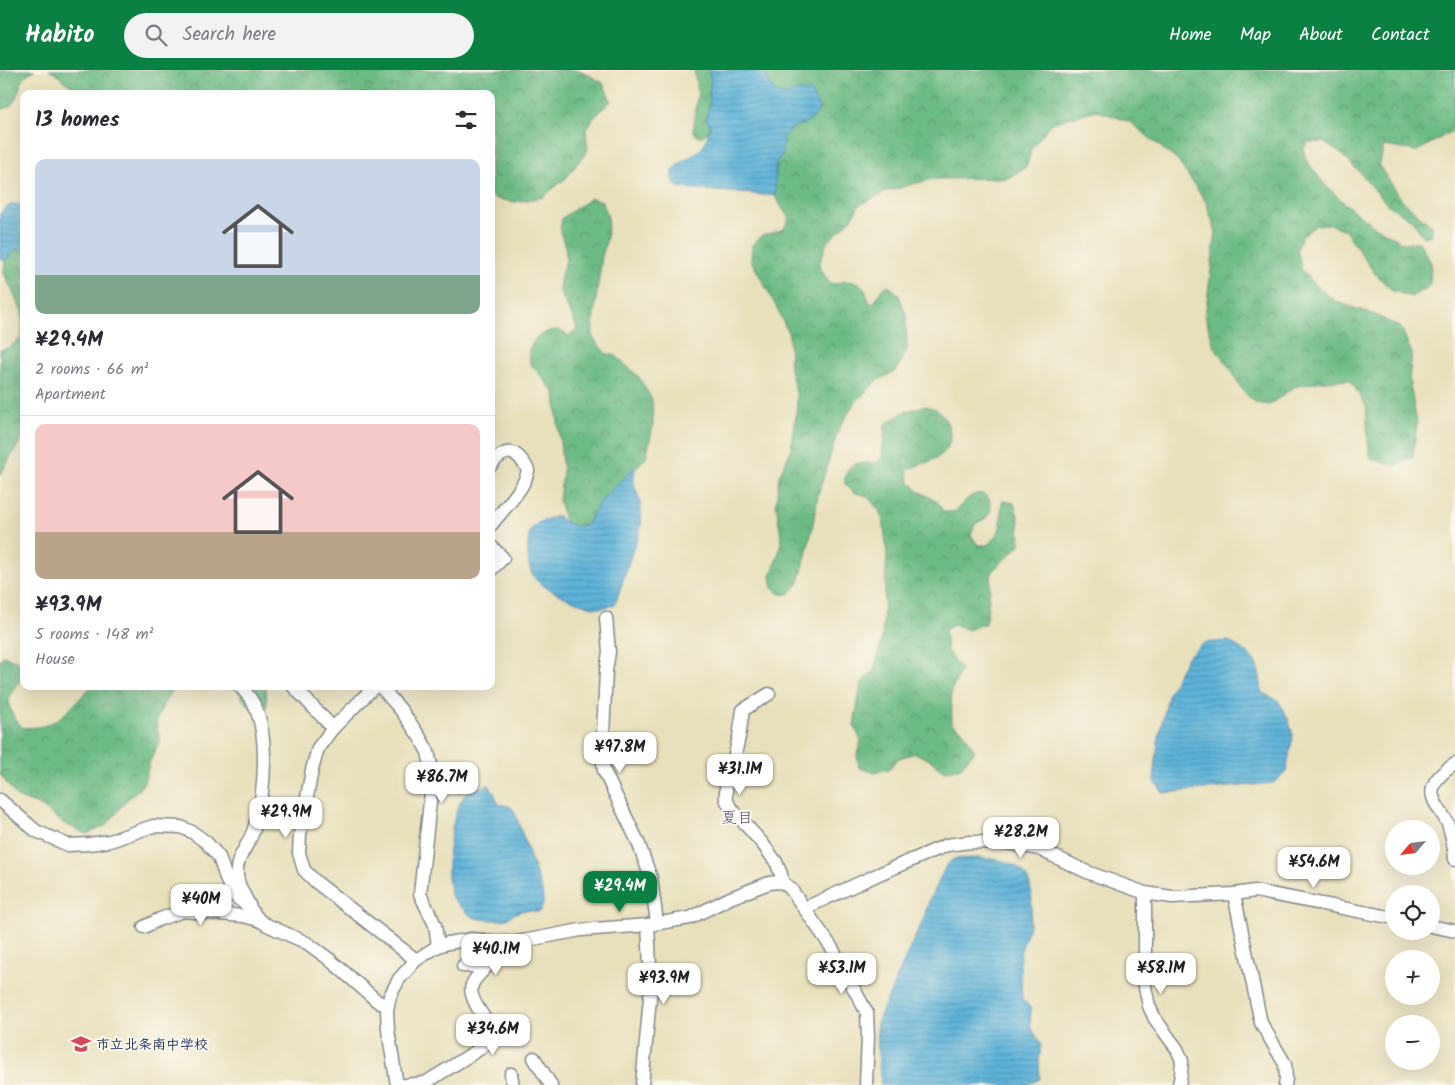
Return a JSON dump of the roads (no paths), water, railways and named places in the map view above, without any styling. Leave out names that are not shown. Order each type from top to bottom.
[{"type":"street","points":[[495,459],[507,452],[514,452],[520,457],[528,470],[527,478],[522,486],[495,520]]},
{"type":"street","points":[[495,550],[503,558],[495,566]]},
{"type":"street","points":[[606,618],[609,652],[606,671],[602,756],[604,771],[638,842],[651,878],[651,988],[642,1085]]},
{"type":"street","points":[[243,690],[251,699],[263,736],[264,773],[260,805],[254,831],[239,860],[236,875],[250,908]]},
{"type":"street","points":[[297,690],[333,728]]},
{"type":"street","points":[[370,690],[333,728],[318,748],[300,835],[299,853],[304,870],[316,882],[416,960]]},
{"type":"street","points":[[384,690],[401,710],[419,736],[428,752],[433,774],[420,894],[435,925],[438,946]]},
{"type":"street","points":[[769,694],[743,710],[734,759],[726,771],[726,799],[730,807],[762,842],[776,862],[782,882]]},
{"type":"street","points":[[1455,764],[1442,773],[1434,783],[1432,796],[1448,825],[1455,859]]},
{"type":"street","points":[[0,800],[36,831],[68,845],[110,841],[153,826],[181,827],[192,832],[206,842],[218,857],[235,896],[250,908],[259,920]]},
{"type":"street","points":[[805,908],[947,845],[970,842],[1008,843],[1039,849],[1086,872],[1145,893],[1172,897],[1255,891],[1385,916]]},
{"type":"street","points":[[397,1085],[388,1030],[387,1011],[390,996],[399,979],[416,960],[438,946],[472,939],[512,943],[581,930],[652,924],[690,918],[730,898],[769,883],[782,882],[790,888],[832,948],[867,1013],[866,1085]]},
{"type":"street","points":[[1145,893],[1146,986],[1149,1006],[1155,1019],[1177,1048],[1182,1060],[1179,1085]]},
{"type":"street","points":[[1234,894],[1261,1023],[1285,1064],[1285,1085]]},
{"type":"street","points":[[144,928],[160,919],[183,911],[243,916],[259,920],[307,943],[329,959],[376,1000],[380,1003],[388,1004]]},
{"type":"street","points":[[1440,928],[1455,930]]},
{"type":"street","points":[[404,1085],[425,1083],[478,1050],[489,1042],[496,1033],[479,1010],[471,993],[471,986],[486,966],[512,943]]},
{"type":"street","points":[[464,966],[486,966]]},
{"type":"street","points":[[534,1058],[551,1085]]},
{"type":"water","points":[[708,70],[765,70],[769,85],[778,94],[787,95],[798,91],[810,92],[816,101],[819,110],[813,118],[804,124],[791,128],[783,138],[782,155],[776,163],[775,196],[683,188],[673,183],[672,173],[675,169],[700,149],[707,138],[710,126],[706,118],[710,102],[711,80]]},
{"type":"water","points":[[12,204],[20,205],[20,250],[16,250],[5,260],[0,259],[0,214]]},
{"type":"water","points":[[635,467],[634,486],[641,508],[641,527],[614,605],[599,608],[592,607],[545,587],[533,576],[528,559],[529,537],[533,527],[541,521],[558,516],[570,525],[586,525],[602,499]]},
{"type":"water","points":[[1228,641],[1245,651],[1254,661],[1259,674],[1262,693],[1278,700],[1288,719],[1293,735],[1286,772],[1274,783],[1163,793],[1154,780],[1158,741],[1169,692],[1187,657],[1204,643]]},
{"type":"water","points":[[489,785],[494,792],[498,804],[509,806],[514,810],[542,891],[543,904],[539,912],[522,911],[504,920],[480,919],[471,916],[453,899],[448,877],[448,861],[456,813],[467,793]]},
{"type":"water","points":[[953,859],[995,859],[1009,863],[1019,869],[1026,877],[1030,887],[1032,899],[1031,913],[1020,956],[1020,966],[1022,999],[1031,1008],[1030,1026],[1041,1044],[1040,1079],[1027,1085],[881,1085],[877,1023],[946,866]]},
{"type":"place","name":"市立北条南中学校","points":[[81,1044]]},
{"type":"district","name":"夏目","points":[[737,817]]}]
